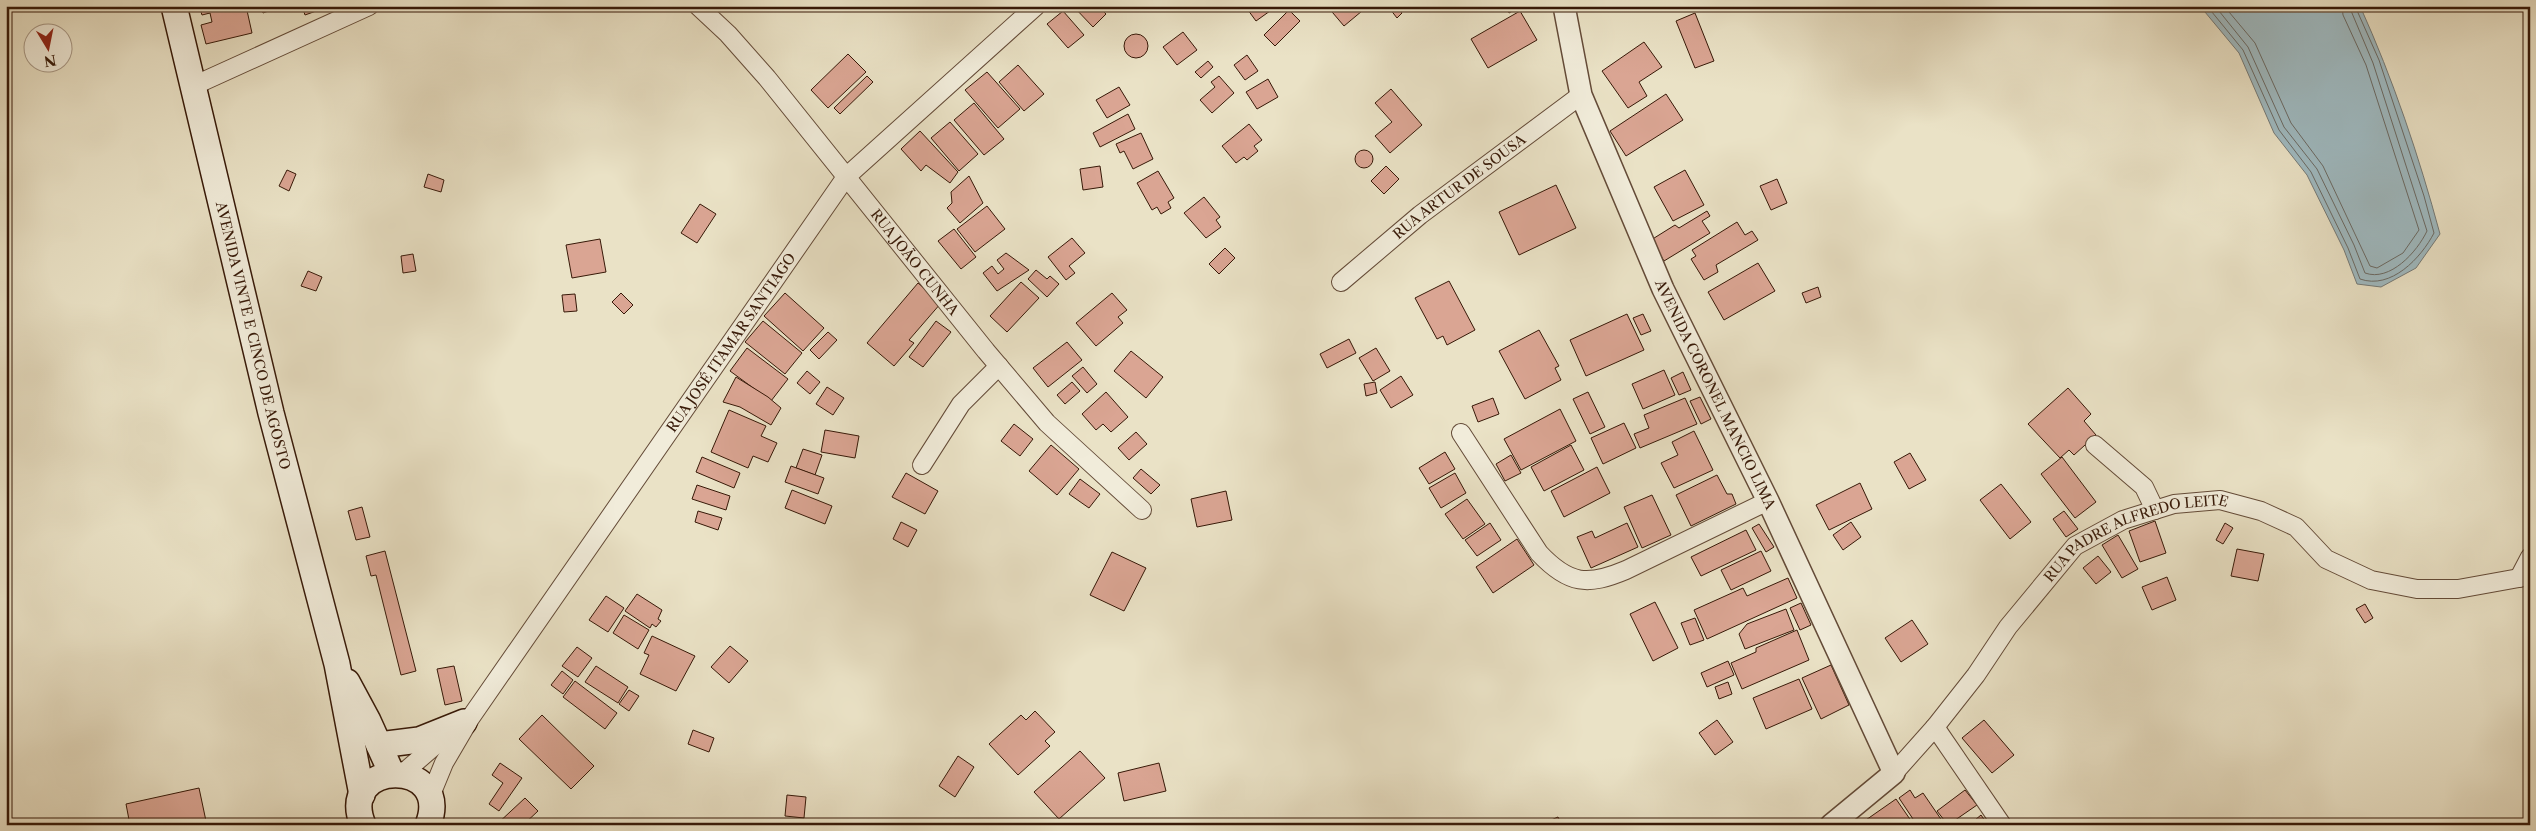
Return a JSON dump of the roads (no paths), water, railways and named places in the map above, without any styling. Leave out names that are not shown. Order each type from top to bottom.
[{"type":"main road","name":"AVENIDA VINTE E CINCO DE AGOSTO","points":[[174,6],[271,413],[337,664],[362,795],[359,810],[363,825]]},
{"type":"main road","name":"AVENIDA VINTE E CINCO DE AGOSTO","points":[[337,664],[379,745],[397,774]]},
{"type":"main road","points":[[379,745],[418,740],[468,720]]},
{"type":"main road","points":[[362,795],[373,781],[397,774],[416,779],[430,797],[432,807],[428,825]]},
{"type":"street","points":[[193,86],[368,6]]},
{"type":"street","name":"RUA JOÃO CUNHA","points":[[698,6],[728,34],[767,78],[1047,423],[1142,510]]},
{"type":"street","name":"RUA JOSÉ ITAMAR SANTIAGO","points":[[430,797],[444,763],[468,720],[846,177],[1036,6]]},
{"type":"street","name":"AVENIDA CORONEL MANCIO LIMA","points":[[1564,6],[1581,95],[1663,289],[1768,501],[1894,773]]},
{"type":"street","name":"RUA ARTUR DE SOUSA","points":[[1341,282],[1420,215],[1581,95]]},
{"type":"street","points":[[922,464],[961,404],[999,366]]},
{"type":"street","points":[[1461,433],[1539,554],[1552,567],[1564,575],[1580,580],[1595,581],[1605,579],[1768,501]]},
{"type":"street","points":[[2095,446],[2144,487],[2155,510]]},
{"type":"street","name":"RUA PADRE ALFREDO LEITE","points":[[1831,825],[1894,773],[1935,727],[1976,675],[2008,627],[2076,546],[2123,520],[2174,504],[2220,500],[2261,511],[2296,527],[2326,559],[2371,580],[2417,589],[2458,590],[2524,577]]},
{"type":"street","points":[[2524,577],[2530,557]]},
{"type":"street","name":"RUA JOSÉ ITAMAR SANTIAGO","points":[[397,774],[468,720]]},
{"type":"street","points":[[1935,727],[2002,825]]},
{"type":"water","points":[[2200,6],[2360,6],[2404,118],[2440,234],[2416,268],[2381,287],[2357,284],[2344,250],[2307,175],[2274,133],[2239,53]]}]
